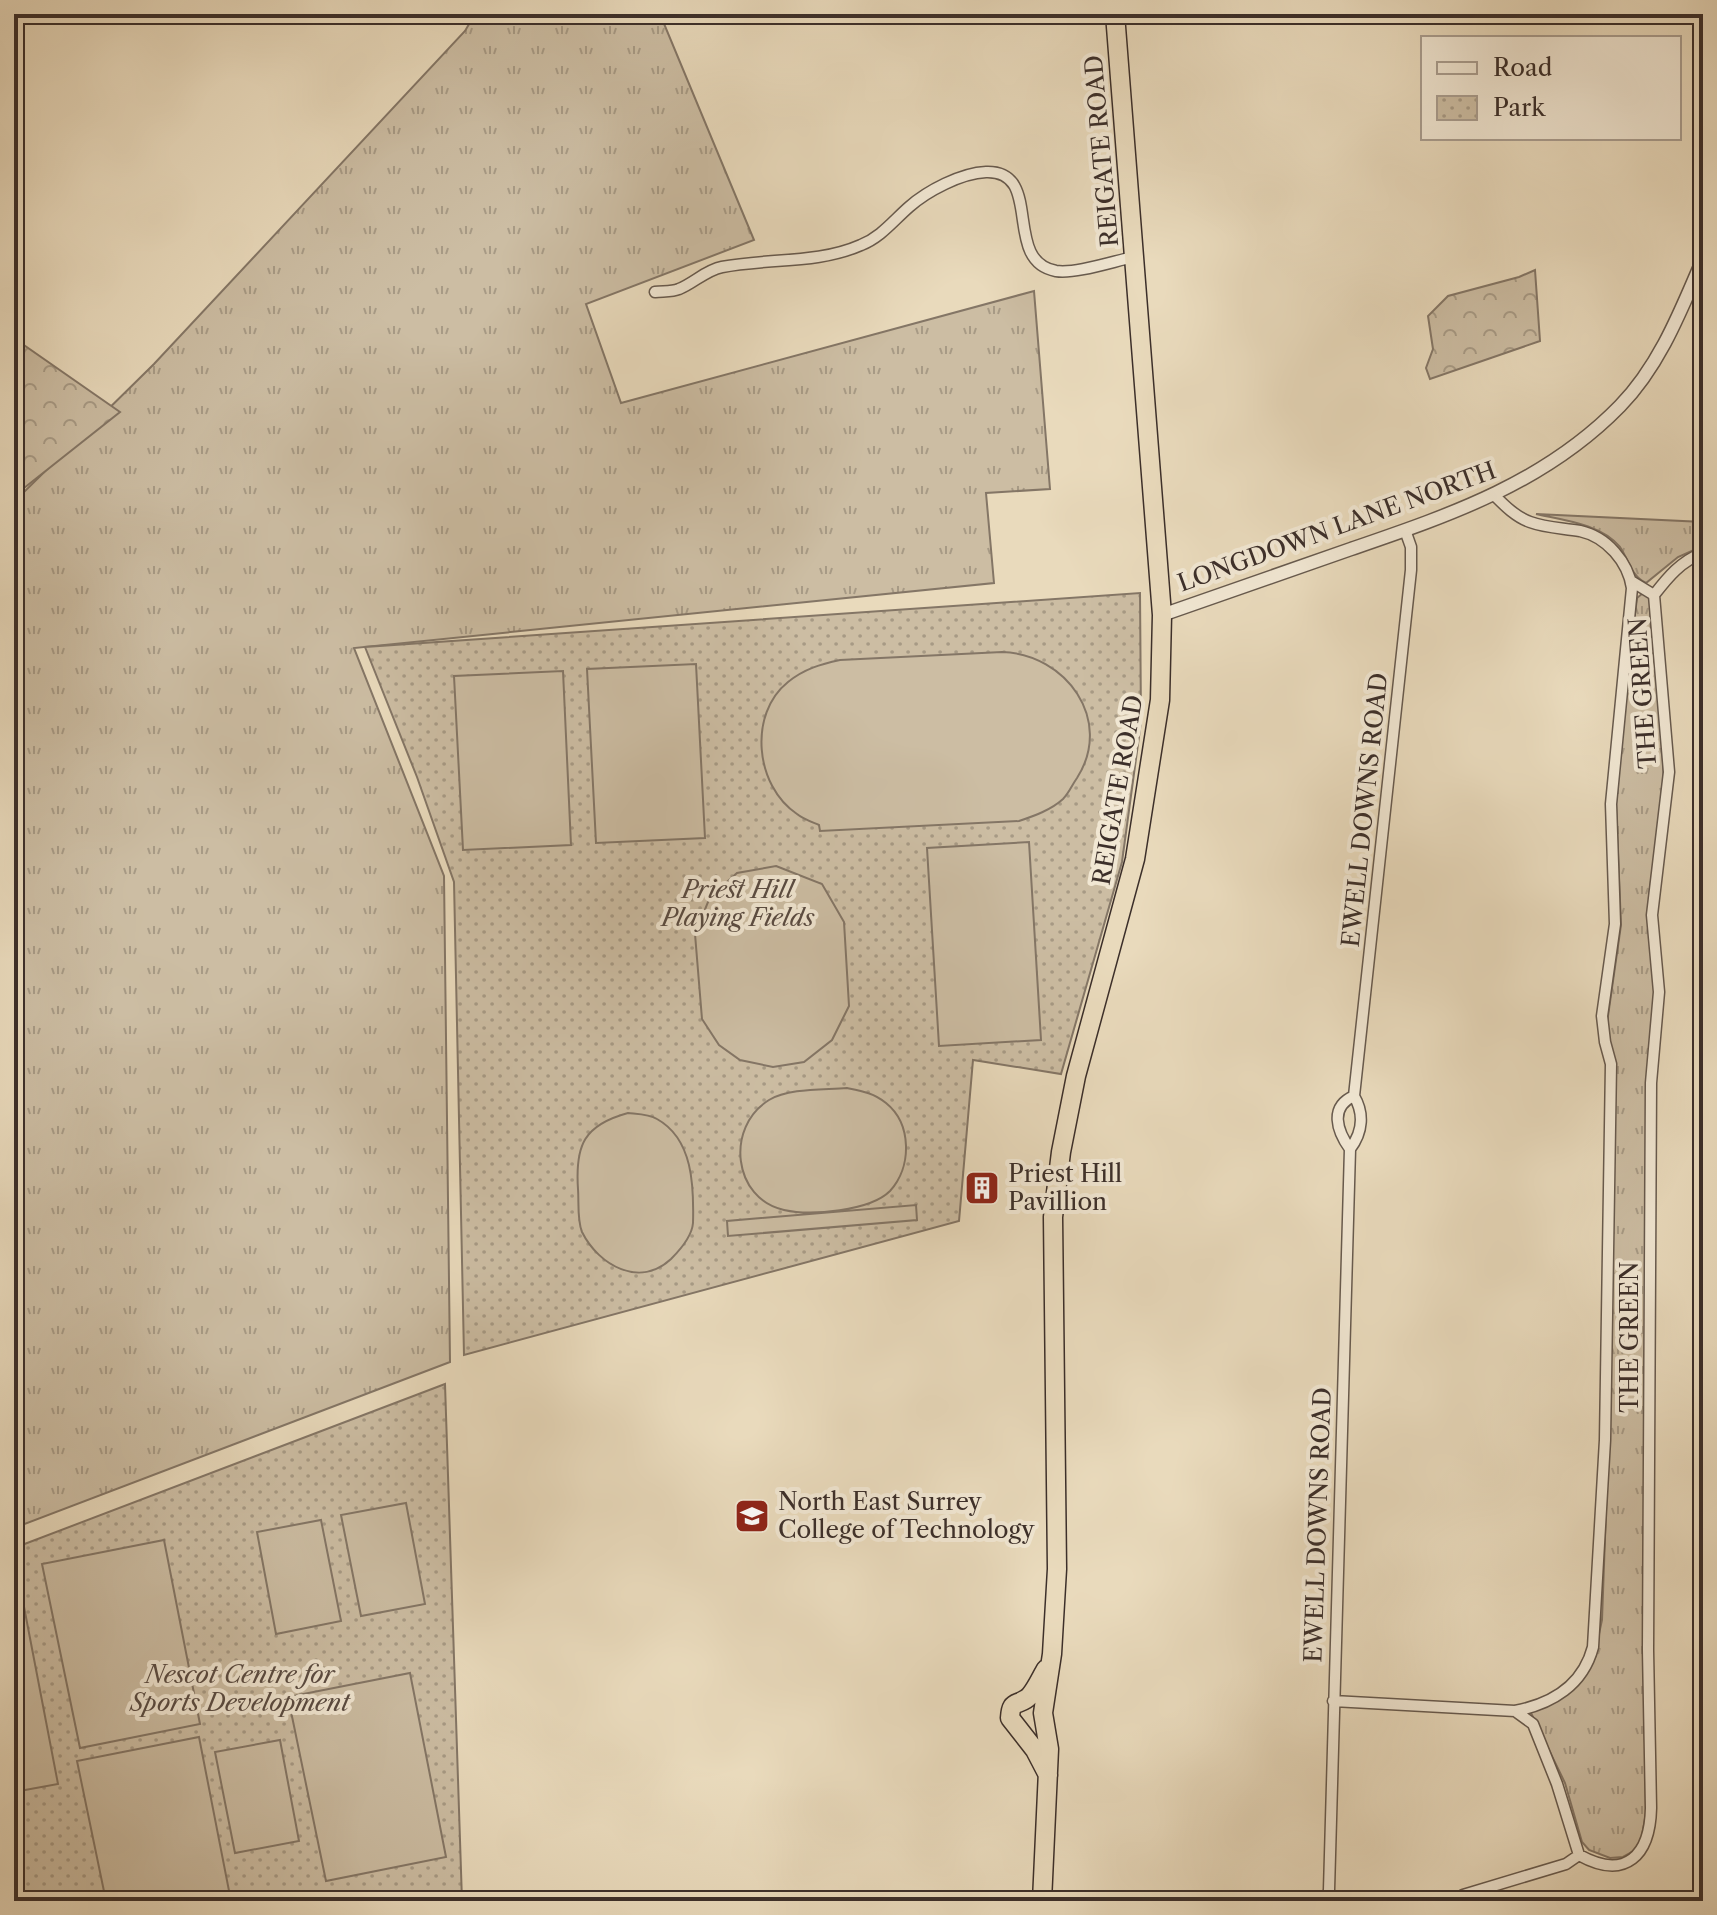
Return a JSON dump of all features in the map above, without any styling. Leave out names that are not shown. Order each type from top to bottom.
[{"type":"highway","name":"REIGATE ROAD","points":[[1042,1901],[1049,1777],[1049,1749],[1043,1716],[1050,1664],[1057,1525],[1053,1217],[1061,1152],[1076,1076],[1135,859],[1160,700],[1162,615],[1115,14]]},
{"type":"highway","points":[[1049,1777],[1020,1731],[1012,1724],[1010,1712],[1016,1703],[1027,1699],[1050,1664]]},
{"type":"highway","points":[[1020,1731],[1032,1732],[1041,1724],[1043,1716],[1038,1703],[1027,1699]]},
{"type":"street","points":[[655,292],[676,291],[718,268],[828,255],[859,246],[879,235],[917,200],[968,176],[984,172],[1000,174],[1017,191],[1021,200],[1026,243],[1036,258],[1048,268],[1069,270],[1134,257]]},
{"type":"street","name":"LONGDOWN LANE NORTH","points":[[1162,615],[1495,496],[1570,450],[1622,404],[1658,354],[1703,259]]},
{"type":"street","name":"THE GREEN","points":[[1333,1701],[1515,1711],[1533,1708],[1550,1701],[1581,1677],[1588,1665],[1594,1636],[1605,1440],[1611,1064],[1602,1016],[1615,924],[1611,804],[1632,597],[1631,581],[1623,562],[1607,545],[1583,532],[1530,522],[1512,512],[1495,496]]},
{"type":"street","name":"EWELL DOWNS ROAD","points":[[1350,1149],[1356,1141],[1361,1121],[1361,1108],[1354,1096],[1411,570],[1411,547],[1405,530]]},
{"type":"street","name":"THE GREEN","points":[[1579,1855],[1597,1863],[1626,1863],[1639,1854],[1651,1829],[1648,1650],[1651,1098],[1659,992],[1652,915],[1669,772],[1654,595],[1683,563],[1703,553]]},
{"type":"street","name":"THE GREEN","points":[[1631,581],[1654,595]]},
{"type":"street","name":"EWELL DOWNS ROAD","points":[[1326,1901],[1329,1890],[1350,1149],[1338,1128],[1337,1115],[1344,1100],[1354,1096]]},
{"type":"street","points":[[1458,1901],[1463,1895],[1566,1864],[1579,1855],[1557,1784],[1533,1724],[1515,1711]]},
{"type":"green space","points":[[475,14],[660,14],[754,240],[586,304],[621,403],[1034,291],[1050,489],[986,493],[994,583],[354,648],[444,876],[450,1362],[14,1528],[14,483],[22,494],[154,364],[465,31]]},
{"type":"green space","points":[[1535,270],[1540,341],[1430,379],[1426,368],[1433,349],[1428,316],[1448,296]]},
{"type":"green space","points":[[14,335],[120,412],[14,496]]},
{"type":"green space","points":[[1536,514],[1703,522],[1703,546],[1678,557],[1646,583],[1634,572],[1620,547],[1603,533],[1581,524]]},
{"type":"green space","name":"Priest Hill Playing Fields","points":[[1140,593],[1141,722],[1122,862],[1061,1074],[973,1060],[959,1221],[464,1355],[454,882],[417,777],[365,647]]},
{"type":"green space","points":[[1643,593],[1650,598],[1664,782],[1649,896],[1655,991],[1644,1679],[1646,1813],[1641,1841],[1634,1851],[1623,1857],[1610,1858],[1589,1850],[1582,1842],[1565,1783],[1531,1713],[1551,1704],[1584,1676],[1593,1662],[1602,1620],[1609,1428],[1608,1016],[1621,925],[1616,804],[1623,708],[1637,598]]},
{"type":"green space","points":[[1002,652],[1046,664],[1064,677],[1086,713],[1090,734],[1087,756],[1067,794],[1053,806],[1019,821],[820,831],[819,825],[799,816],[783,802],[772,786],[765,768],[762,730],[775,696],[800,674],[840,660]]},
{"type":"green space","points":[[696,664],[705,838],[596,843],[587,669]]},
{"type":"green space","points":[[563,671],[571,845],[463,850],[454,676]]},
{"type":"green space","points":[[1029,842],[1041,1040],[939,1046],[927,848]]},
{"type":"green space","points":[[776,866],[822,884],[844,922],[849,1006],[832,1040],[804,1062],[773,1067],[740,1060],[719,1045],[702,1019],[695,934],[710,897],[737,873]]},
{"type":"green space","points":[[847,1088],[868,1093],[886,1103],[901,1122],[906,1146],[897,1181],[881,1198],[840,1210],[795,1212],[767,1203],[754,1192],[745,1177],[741,1161],[741,1144],[755,1112],[769,1100],[786,1093]]},
{"type":"green space","points":[[628,1113],[650,1116],[669,1128],[684,1151],[692,1179],[693,1223],[690,1233],[671,1259],[659,1268],[646,1272],[621,1269],[609,1263],[589,1244],[579,1222],[578,1160],[585,1139],[601,1124]]},
{"type":"green space","points":[[916,1205],[917,1220],[728,1236],[727,1221]]},
{"type":"green space","name":"Nescot Centre for Sports Development","points":[[445,1384],[462,1901],[14,1901],[14,1548]]},
{"type":"green space","points":[[406,1503],[425,1604],[361,1616],[341,1515]]},
{"type":"green space","points":[[321,1520],[341,1621],[276,1634],[257,1532]]},
{"type":"green space","points":[[164,1540],[200,1724],[80,1748],[42,1564]]},
{"type":"green space","points":[[20,1586],[58,1784],[14,1792],[14,1587]]},
{"type":"green space","points":[[410,1673],[446,1857],[326,1881],[288,1697]]},
{"type":"green space","points":[[199,1737],[231,1901],[106,1901],[77,1761]]},
{"type":"green space","points":[[280,1740],[299,1841],[235,1853],[215,1752]]},
{"type":"place","name":"Priest Hill Pavillion","points":[[982,1188]]},
{"type":"place","name":"North East Surrey College of Technology","points":[[752,1516]]}]
